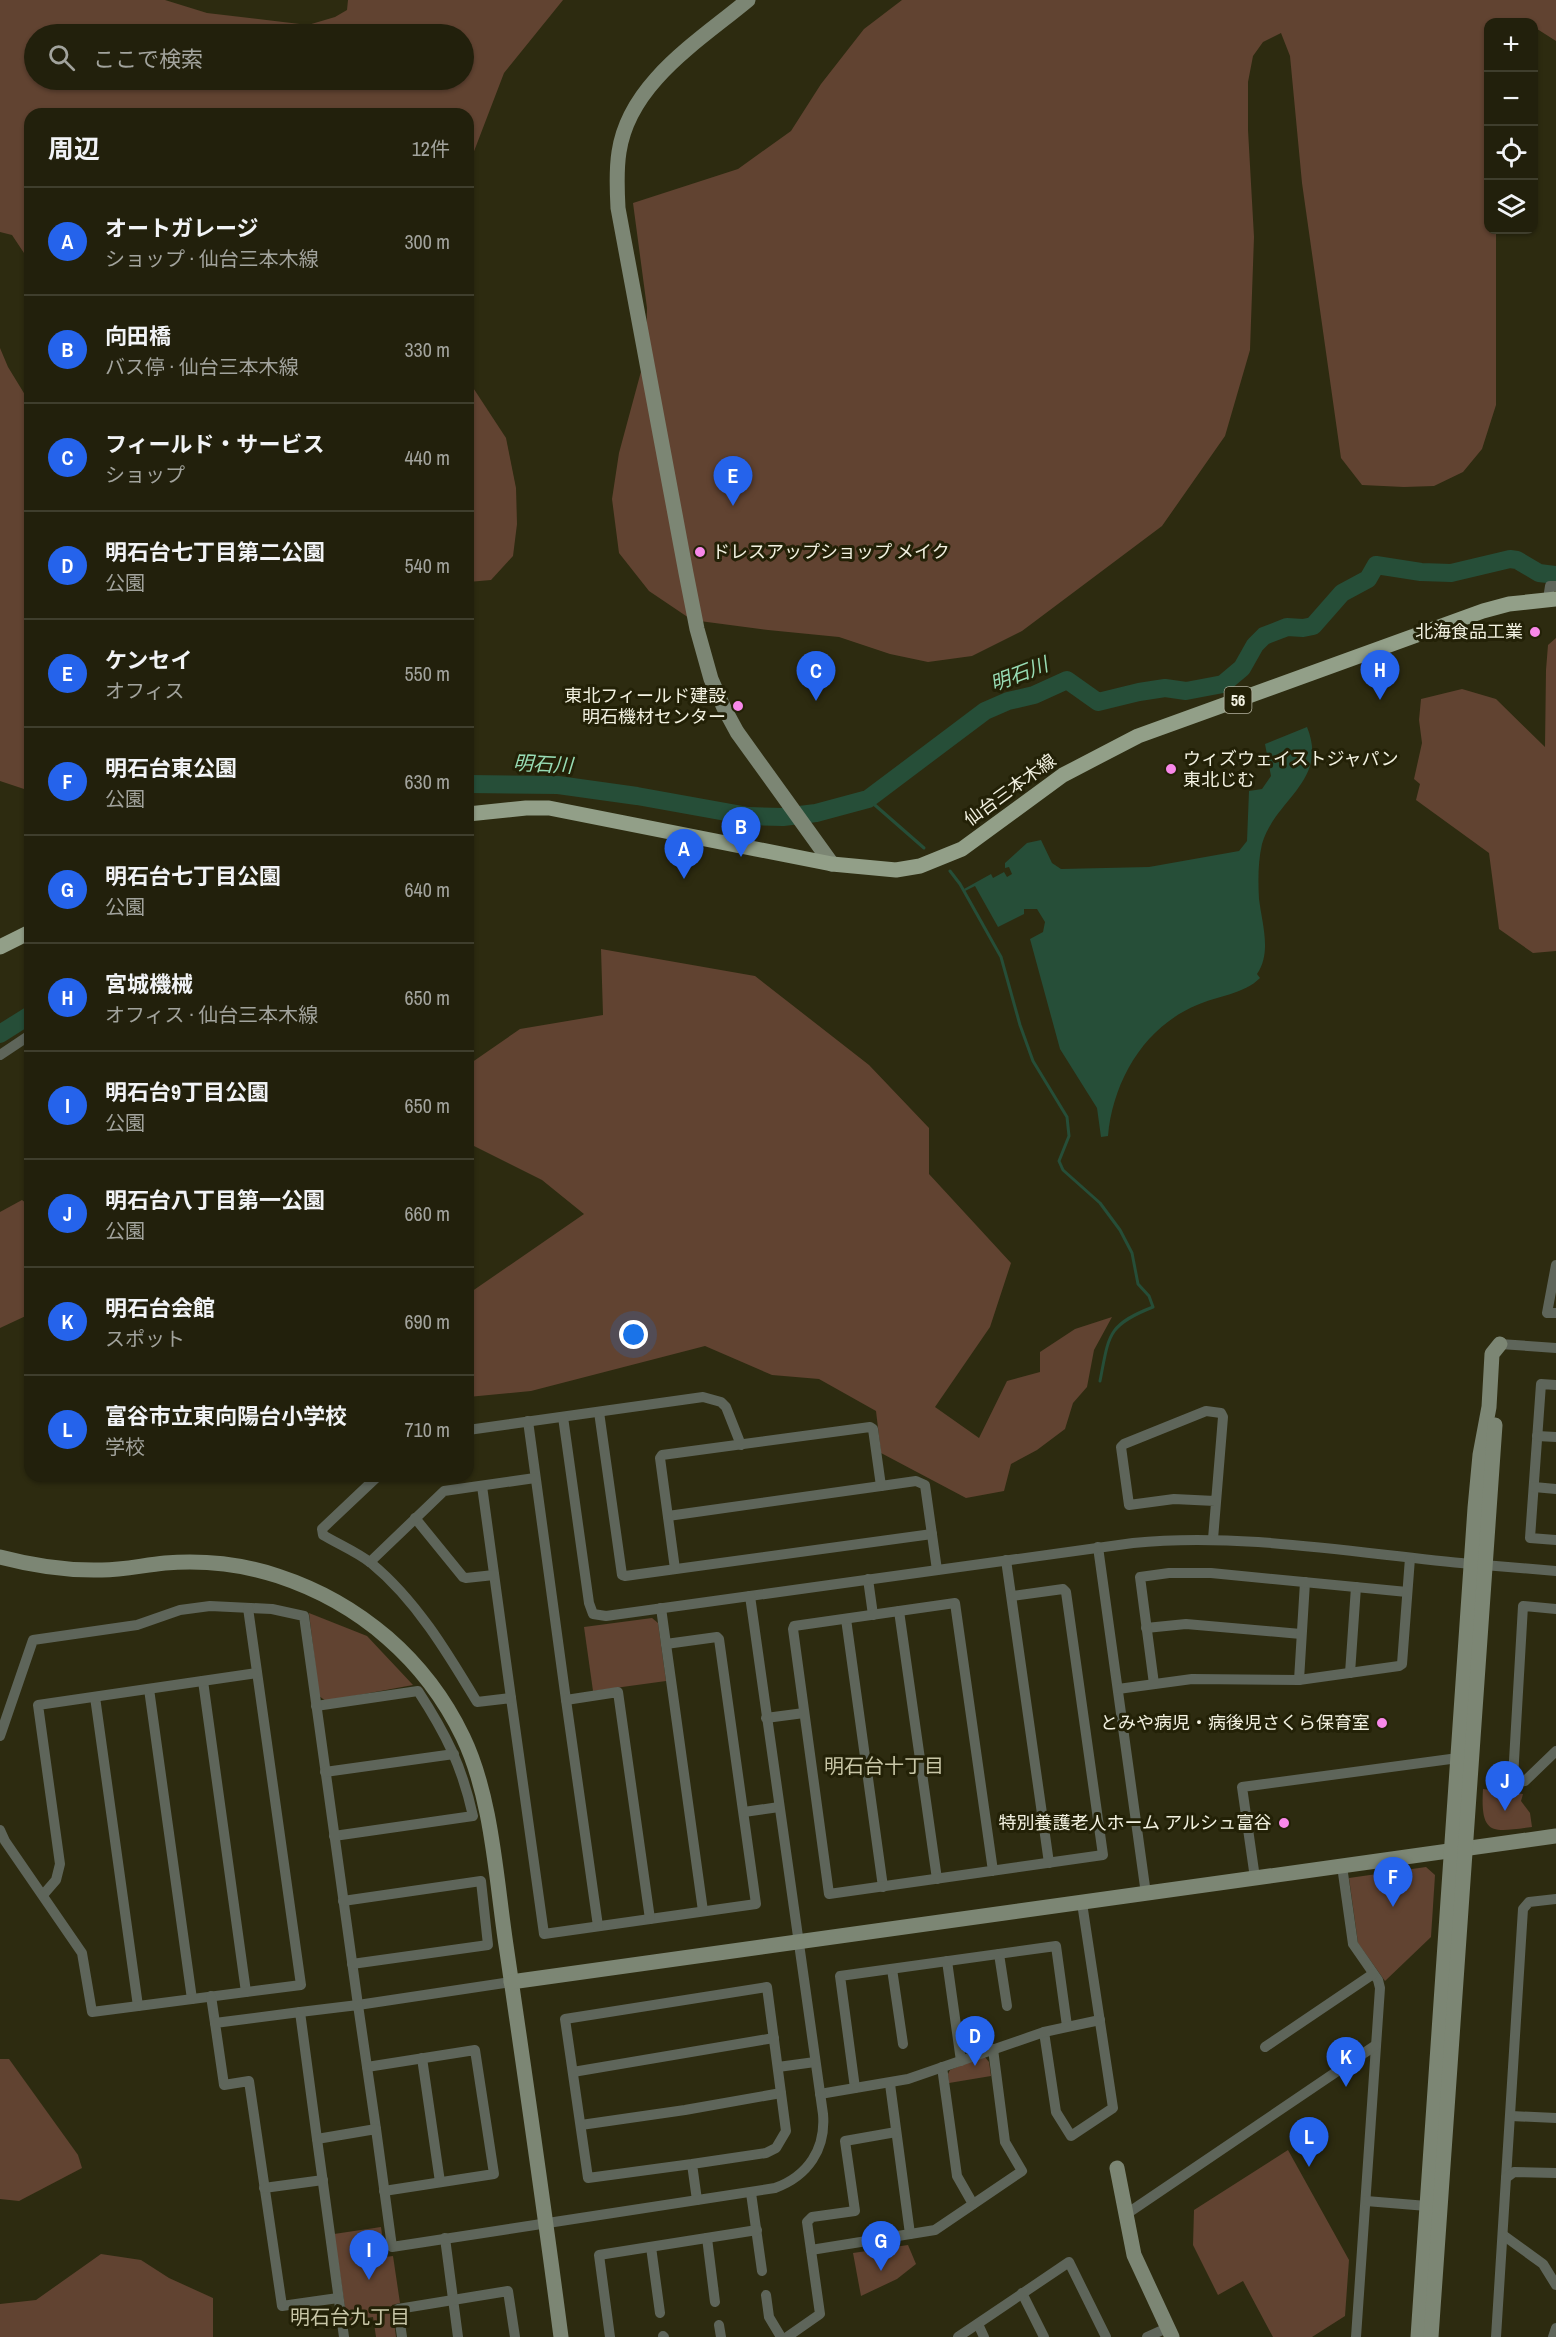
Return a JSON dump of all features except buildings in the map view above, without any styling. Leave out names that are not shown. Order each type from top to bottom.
[{"type":"main road","name":"仙台三本木線","points":[[474,813],[549,808],[832,864],[896,870],[933,862],[962,849],[1063,775],[1138,736],[1483,610],[1553,595]]},
{"type":"main road","points":[[0,947],[24,935]]},
{"type":"street","points":[[748,0],[661,72],[634,110],[619,151],[618,208],[690,595],[711,679],[737,732],[807,826],[832,864]]},
{"type":"street","points":[[0,1055],[24,1039]]},
{"type":"street","points":[[1556,1264],[1546,1312],[1556,1313]]},
{"type":"street","points":[[1418,2337],[1458,1850],[1458,1758],[1500,1344],[1556,1348]]},
{"type":"street","points":[[1556,1385],[1541,1384],[1530,1538],[1556,1540]]},
{"type":"street","points":[[474,1429],[696,1398],[711,1398],[726,1407],[741,1444]]},
{"type":"street","points":[[1213,1539],[1223,1417],[1221,1413],[1206,1411],[1121,1447],[1129,1505],[1174,1499],[1215,1501]]},
{"type":"street","points":[[599,1412],[622,1575],[932,1534]]},
{"type":"street","points":[[563,1417],[590,1610],[598,1617],[1161,1540],[1213,1539],[1556,1571]]},
{"type":"street","points":[[528,1421],[598,1926]]},
{"type":"street","points":[[675,1569],[660,1458],[662,1455],[870,1427],[873,1428],[881,1486]]},
{"type":"street","points":[[1537,1436],[1556,1437]]},
{"type":"street","points":[[370,1562],[444,1491],[535,1478]]},
{"type":"street","points":[[668,1516],[916,1481],[925,1485],[937,1570]]},
{"type":"street","points":[[372,1482],[322,1529],[323,1535],[370,1562],[423,1618],[439,1639],[477,1702],[511,1698]]},
{"type":"street","points":[[482,1486],[544,1934],[756,1904],[719,1639],[717,1637],[666,1644]]},
{"type":"street","points":[[1533,1487],[1556,1489]]},
{"type":"street","points":[[415,1518],[463,1577],[494,1575]]},
{"type":"street","points":[[1098,1547],[1146,1894]]},
{"type":"street","points":[[0,1557],[40,1566],[81,1570],[123,1569],[188,1562],[247,1568],[305,1586],[362,1616],[387,1636],[434,1688],[464,1738],[474,1764],[488,1821],[561,2337]]},
{"type":"street","points":[[1118,1689],[1192,1679],[1299,1680],[1399,1666],[1402,1664],[1410,1558]]},
{"type":"street","points":[[1006,1560],[1049,1863]]},
{"type":"street","points":[[1431,2337],[1458,1850],[1478,1564]]},
{"type":"street","points":[[1154,1684],[1140,1577],[1183,1572],[1407,1592]]},
{"type":"street","points":[[868,1579],[873,1615]]},
{"type":"street","points":[[1299,1680],[1305,1582]]},
{"type":"street","points":[[1350,1673],[1356,1587]]},
{"type":"street","points":[[993,1871],[955,1603],[794,1626],[793,1629],[829,1894],[883,1887],[1049,1863],[1103,1855],[1066,1592],[1063,1589],[1012,1596]]},
{"type":"street","points":[[0,1736],[33,1640],[137,1625],[180,1610],[210,1606],[272,1609],[304,1616],[392,2247],[751,2193],[775,2188],[792,2181],[811,2163],[823,2134],[820,2094],[750,1596]]},
{"type":"street","points":[[1556,1609],[1523,1606],[1513,1778],[1518,1782],[1524,1781],[1556,1751]]},
{"type":"street","points":[[0,1830],[82,1953],[92,2012],[301,1985],[248,1608]]},
{"type":"street","points":[[661,1608],[703,1911]]},
{"type":"street","points":[[899,1611],[937,1879]]},
{"type":"street","points":[[846,1619],[883,1887]]},
{"type":"street","points":[[1146,1628],[1196,1624],[1301,1634]]},
{"type":"street","points":[[43,1895],[56,1880],[60,1864],[38,1705],[257,1674]]},
{"type":"street","points":[[203,1681],[246,1992]]},
{"type":"street","points":[[149,1689],[192,1999]]},
{"type":"street","points":[[316,1706],[418,1691],[454,1754],[465,1781],[473,1816],[334,1836]]},
{"type":"street","points":[[566,1700],[618,1692],[651,1919]]},
{"type":"street","points":[[95,1697],[138,2006]]},
{"type":"street","points":[[766,1718],[804,1713]]},
{"type":"street","points":[[325,1772],[454,1754]]},
{"type":"street","points":[[1255,1878],[1242,1787],[1458,1758]]},
{"type":"street","points":[[744,1812],[779,1807]]},
{"type":"street","points":[[215,2023],[358,2005],[1556,1836]]},
{"type":"street","points":[[1342,1866],[1353,1944],[1380,1988],[1356,2337]]},
{"type":"street","points":[[343,1901],[481,1881],[488,1946],[352,1965]]},
{"type":"street","points":[[1496,2337],[1523,1909],[1529,1902],[1556,1899]]},
{"type":"street","points":[[1044,2032],[1056,2112],[1071,2136],[1113,2108],[1082,1903]]},
{"type":"street","points":[[855,2088],[840,1977],[1056,1946],[1067,2026]]},
{"type":"street","points":[[999,1954],[1007,2006]]},
{"type":"street","points":[[947,1961],[961,2061]]},
{"type":"street","points":[[892,1969],[903,2044]]},
{"type":"street","points":[[1265,2047],[1373,1974]]},
{"type":"street","points":[[767,1987],[774,2038],[786,2131],[776,2148],[765,2153],[588,2178],[565,2019],[767,1987]]},
{"type":"street","points":[[211,1996],[224,2085],[249,2081],[282,2306],[338,2298]]},
{"type":"street","points":[[300,2012],[344,2337]]},
{"type":"street","points":[[820,2094],[890,2084],[1044,2032],[1100,2020]]},
{"type":"street","points":[[573,2072],[774,2038]]},
{"type":"street","points":[[1125,2215],[1376,2044]]},
{"type":"street","points":[[811,2250],[935,2230],[1022,2171],[1005,2142],[993,2049]]},
{"type":"street","points":[[367,2067],[475,2050],[494,2174],[384,2191]]},
{"type":"street","points":[[422,2058],[440,2182]]},
{"type":"street","points":[[778,2067],[815,2062]]},
{"type":"street","points":[[942,2067],[957,2176],[973,2204]]},
{"type":"street","points":[[890,2084],[910,2234]]},
{"type":"street","points":[[581,2125],[686,2110],[781,2092]]},
{"type":"street","points":[[1511,2116],[1556,2118]]},
{"type":"street","points":[[317,2139],[376,2129]]},
{"type":"street","points":[[787,2337],[820,2314],[807,2222],[812,2217],[855,2211],[845,2141],[896,2132]]},
{"type":"street","points":[[692,2164],[697,2200]]},
{"type":"street","points":[[1117,2168],[1134,2255],[1169,2332],[1147,2337]]},
{"type":"street","points":[[1506,2178],[1514,2172],[1556,2173]]},
{"type":"street","points":[[264,2188],[323,2180]]},
{"type":"street","points":[[751,2193],[762,2271]]},
{"type":"street","points":[[1366,2200],[1427,2206]]},
{"type":"street","points":[[610,2337],[599,2255],[757,2230]]},
{"type":"street","points":[[1503,2235],[1543,2264],[1556,2285]]},
{"type":"street","points":[[445,2238],[458,2337]]},
{"type":"street","points":[[707,2238],[715,2302]]},
{"type":"street","points":[[651,2247],[660,2313]]},
{"type":"street","points":[[958,2337],[1069,2262],[1106,2337]]},
{"type":"street","points":[[402,2337],[398,2309],[508,2291],[515,2337]]},
{"type":"street","points":[[1022,2293],[1044,2337]]},
{"type":"street","points":[[766,2295],[769,2317],[781,2337]]},
{"type":"street","points":[[978,2324],[984,2337]]},
{"type":"street","points":[[719,2325],[721,2337]]},
{"type":"street","points":[[1553,2337],[1556,2328]]},
{"type":"shaded area","points":[[0,0],[165,0],[207,13],[300,24],[24,24],[24,90],[474,90],[474,24],[311,24],[335,17],[347,10],[348,0],[563,0],[504,73],[474,151],[474,108],[24,108],[24,253],[12,235],[0,232]]},
{"type":"shaded area","points":[[902,0],[1556,0],[1556,41],[1538,30],[1538,18],[1484,18],[1484,234],[1496,234],[1496,405],[1482,449],[1463,472],[1434,486],[1362,485],[1341,458],[1302,183],[1290,56],[1281,33],[1263,42],[1253,56],[1248,82],[1248,130],[1254,237],[1250,350],[1225,436],[1162,526],[1022,631],[972,656],[928,662],[890,654],[839,637],[692,620],[649,591],[619,553],[612,499],[619,453],[646,353],[647,308],[633,203],[738,169],[791,131],[821,84],[864,29]]},
{"type":"shaded area","points":[[0,348],[8,367],[24,393],[24,789],[0,781]]},
{"type":"shaded area","points":[[474,389],[506,438],[516,488],[517,524],[513,556],[491,580],[474,581]]},
{"type":"shaded area","points":[[1556,638],[1556,951],[1533,953],[1499,929],[1489,853],[1416,800],[1420,784],[1414,779],[1422,743],[1419,720],[1421,699],[1462,689],[1496,699],[1545,747],[1548,645]]},
{"type":"shaded area","points":[[1307,727],[1312,746],[1311,762],[1306,776],[1278,814],[1262,844],[1259,899],[1265,947],[1262,965],[1257,974],[1260,978],[1246,988],[1197,1005],[1161,1027],[1134,1058],[1124,1076],[1111,1115],[1108,1136],[1101,1137],[1097,1108],[1060,1049],[1030,939],[1043,932],[1045,922],[1037,909],[1024,909],[1024,914],[998,927],[975,886],[965,891],[964,889],[991,874],[993,878],[1004,872],[1007,877],[1012,874],[1009,867],[1005,868],[1005,863],[1027,843],[1041,840],[1052,863],[1061,869],[1149,867],[1239,851],[1247,841],[1249,791],[1262,789],[1271,776],[1265,744]]},
{"type":"shaded area","points":[[601,949],[755,976],[869,1065],[929,1128],[929,1174],[1011,1263],[990,1327],[935,1407],[979,1438],[1007,1381],[1040,1372],[1040,1352],[1075,1329],[1112,1317],[1094,1350],[1087,1387],[1073,1403],[1065,1429],[1037,1450],[1011,1464],[1004,1491],[966,1498],[881,1453],[876,1411],[819,1379],[772,1375],[705,1346],[531,1391],[474,1396],[474,1290],[584,1214],[542,1180],[474,1146],[474,1061],[520,1029],[603,1015]]},
{"type":"shaded area","points":[[22,1200],[24,1202],[24,1317],[0,1328],[0,1212]]},
{"type":"shaded area","points":[[309,1613],[367,1636],[413,1685],[326,1701],[319,1696]]},
{"type":"shaded area","points":[[652,1618],[658,1623],[666,1681],[593,1691],[584,1627]]},
{"type":"shaded area","points":[[1483,1789],[1523,1794],[1521,1801],[1530,1813],[1532,1827],[1507,1830],[1492,1828],[1484,1816]]},
{"type":"shaded area","points":[[1426,1867],[1435,1875],[1431,1937],[1385,1981],[1358,1943],[1349,1878]]},
{"type":"shaded area","points":[[984,2056],[989,2062],[991,2076],[949,2083],[950,2070]]},
{"type":"shaded area","points":[[0,2059],[9,2059],[78,2155],[82,2168],[19,2201],[0,2199]]},
{"type":"shaded area","points":[[1288,2150],[1349,2260],[1345,2316],[1312,2337],[1273,2337],[1243,2281],[1218,2295],[1193,2245],[1194,2210]]},
{"type":"shaded area","points":[[381,2227],[385,2257],[393,2256],[400,2303],[392,2305],[396,2337],[376,2337],[373,2317],[347,2321],[334,2234]]},
{"type":"shaded area","points":[[908,2245],[916,2264],[897,2279],[861,2296],[853,2253]]},
{"type":"shaded area","points":[[101,2254],[141,2260],[169,2278],[213,2298],[213,2337],[0,2337],[0,2304],[36,2300]]},
{"type":"waterway","name":"明石川","points":[[474,784],[558,785],[637,796],[748,816],[783,817],[816,813],[868,799],[985,711],[1008,701],[1034,695],[1067,680],[1098,702],[1165,688],[1186,691],[1223,684],[1242,668],[1255,645],[1264,636],[1287,627],[1313,626],[1342,593],[1368,579],[1376,565],[1421,572],[1451,573],[1510,559],[1517,560],[1539,573],[1556,575]]},
{"type":"waterway","points":[[868,799],[924,848]]},
{"type":"waterway","points":[[950,871],[960,884],[1001,957],[1020,1025],[1033,1061],[1067,1117],[1069,1136],[1059,1161],[1063,1170],[1100,1203],[1120,1230],[1132,1253],[1138,1284],[1149,1296],[1153,1307],[1138,1313],[1118,1326],[1109,1342],[1100,1381]]},
{"type":"waterway","name":"明石川","points":[[0,1034],[24,1019]]},
{"type":"place","name":"ケンセイ","points":[[733,506]]},
{"type":"place","name":"ドレスアップショップ メイク","points":[[700,552]]},
{"type":"place","name":"北海食品工業","points":[[1535,632]]},
{"type":"place","name":"宮城機械","points":[[1380,700]]},
{"type":"place","name":"フィールド・サービス","points":[[816,701]]},
{"type":"place","name":"東北フィールド建設 明石機材センター","points":[[738,706]]},
{"type":"place","name":"ウィズウェイストジャパン 東北じむ","points":[[1171,769]]},
{"type":"place","name":"向田橋","points":[[741,857]]},
{"type":"place","name":"オートガレージ","points":[[684,879]]},
{"type":"place","name":"とみや病児・病後児さくら保育室","points":[[1382,1723]]},
{"type":"place","name":"明石台八丁目第一公園","points":[[1505,1811]]},
{"type":"place","name":"特別養護老人ホーム アルシュ富谷","points":[[1284,1823]]},
{"type":"place","name":"明石台東公園","points":[[1393,1907]]},
{"type":"place","name":"明石台七丁目第二公園","points":[[975,2066]]},
{"type":"place","name":"明石台会館","points":[[1346,2087]]},
{"type":"place","name":"富谷市立東向陽台小学校","points":[[1309,2167]]},
{"type":"place","name":"明石台七丁目公園","points":[[881,2271]]},
{"type":"place","name":"明石台9丁目公園","points":[[369,2280]]},
{"type":"district","name":"明石台十丁目","points":[[884,1766]]},
{"type":"district","name":"明石台九丁目","points":[[350,2317]]}]
